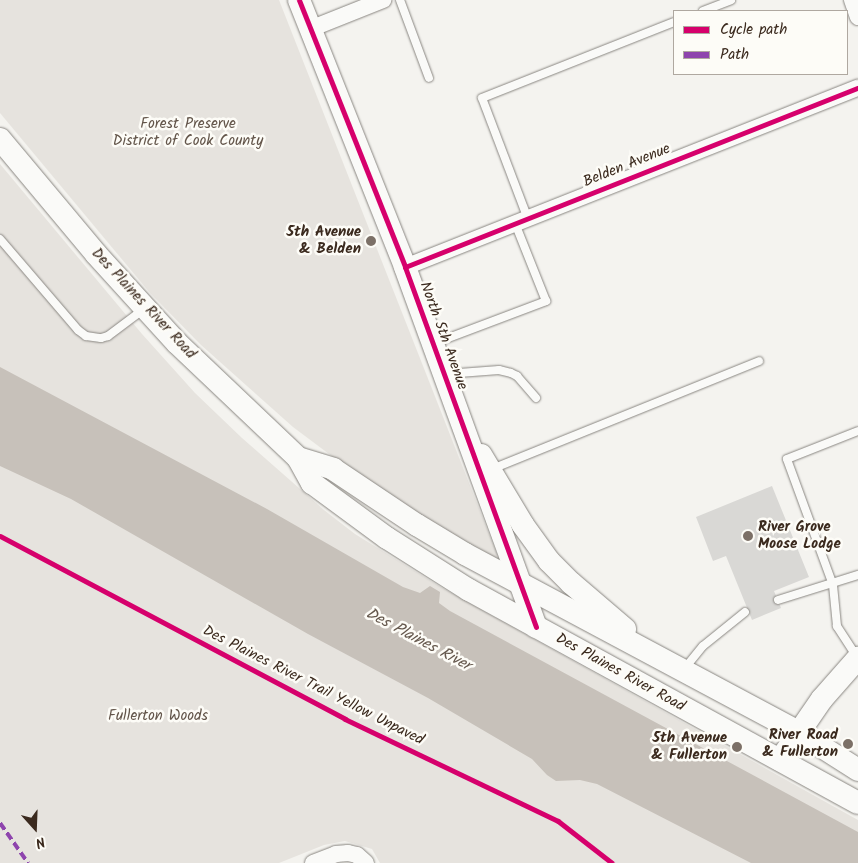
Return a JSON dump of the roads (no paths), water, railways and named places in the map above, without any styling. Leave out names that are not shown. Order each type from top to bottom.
[{"type":"main road","name":"North 5th Avenue","points":[[299,0],[405,267],[466,434],[484,472],[519,583],[536,627]]},
{"type":"main road","name":"Des Plaines River Road","points":[[1,144],[96,254],[177,343],[298,458],[312,483],[387,538],[469,590],[858,803]]},
{"type":"main road","name":"Des Plaines River Road","points":[[298,458],[333,469],[417,526],[519,583],[800,733],[858,770]]},
{"type":"main road","points":[[484,472],[549,561],[571,584],[656,655]]},
{"type":"main road","points":[[780,760],[822,699],[858,658]]},
{"type":"street","points":[[310,29],[383,0]]},
{"type":"street","points":[[852,0],[858,17]]},
{"type":"street","name":"Belden Avenue","points":[[405,267],[858,88]]},
{"type":"street","points":[[313,863],[336,854],[348,853],[361,859]]},
{"type":"lane","points":[[400,0],[430,78]]},
{"type":"lane","points":[[706,10],[731,0]]},
{"type":"lane","points":[[433,344],[546,301],[482,98],[673,22]]},
{"type":"lane","points":[[0,239],[78,330],[86,336],[101,338],[108,336],[145,308]]},
{"type":"lane","points":[[484,472],[759,361]]},
{"type":"lane","points":[[444,374],[499,370],[511,373],[517,376],[536,398]]},
{"type":"lane","points":[[858,431],[787,459],[833,585],[837,626],[858,658]]},
{"type":"lane","points":[[778,600],[833,585],[858,575]]},
{"type":"lane","points":[[684,670],[703,646],[745,612]]},
{"type":"water","name":"Des Plaines River","points":[[0,367],[267,509],[403,587],[420,593],[430,586],[440,592],[439,603],[450,611],[858,832],[858,863],[751,863],[597,784],[580,780],[556,781],[547,775],[532,759],[428,698],[308,634],[71,499],[0,466]]},
{"type":"place","name":"5th Avenue & Belden","points":[[371,241]]},
{"type":"place","name":"River Grove Moose Lodge","points":[[748,536]]},
{"type":"place","name":"River Road & Fullerton","points":[[848,744]]},
{"type":"place","name":"5th Avenue & Fullerton","points":[[737,747]]},
{"type":"park label","name":"Forest Preserve District of Cook County","points":[[188,132]]},
{"type":"park label","name":"Fullerton Woods","points":[[158,717]]}]
